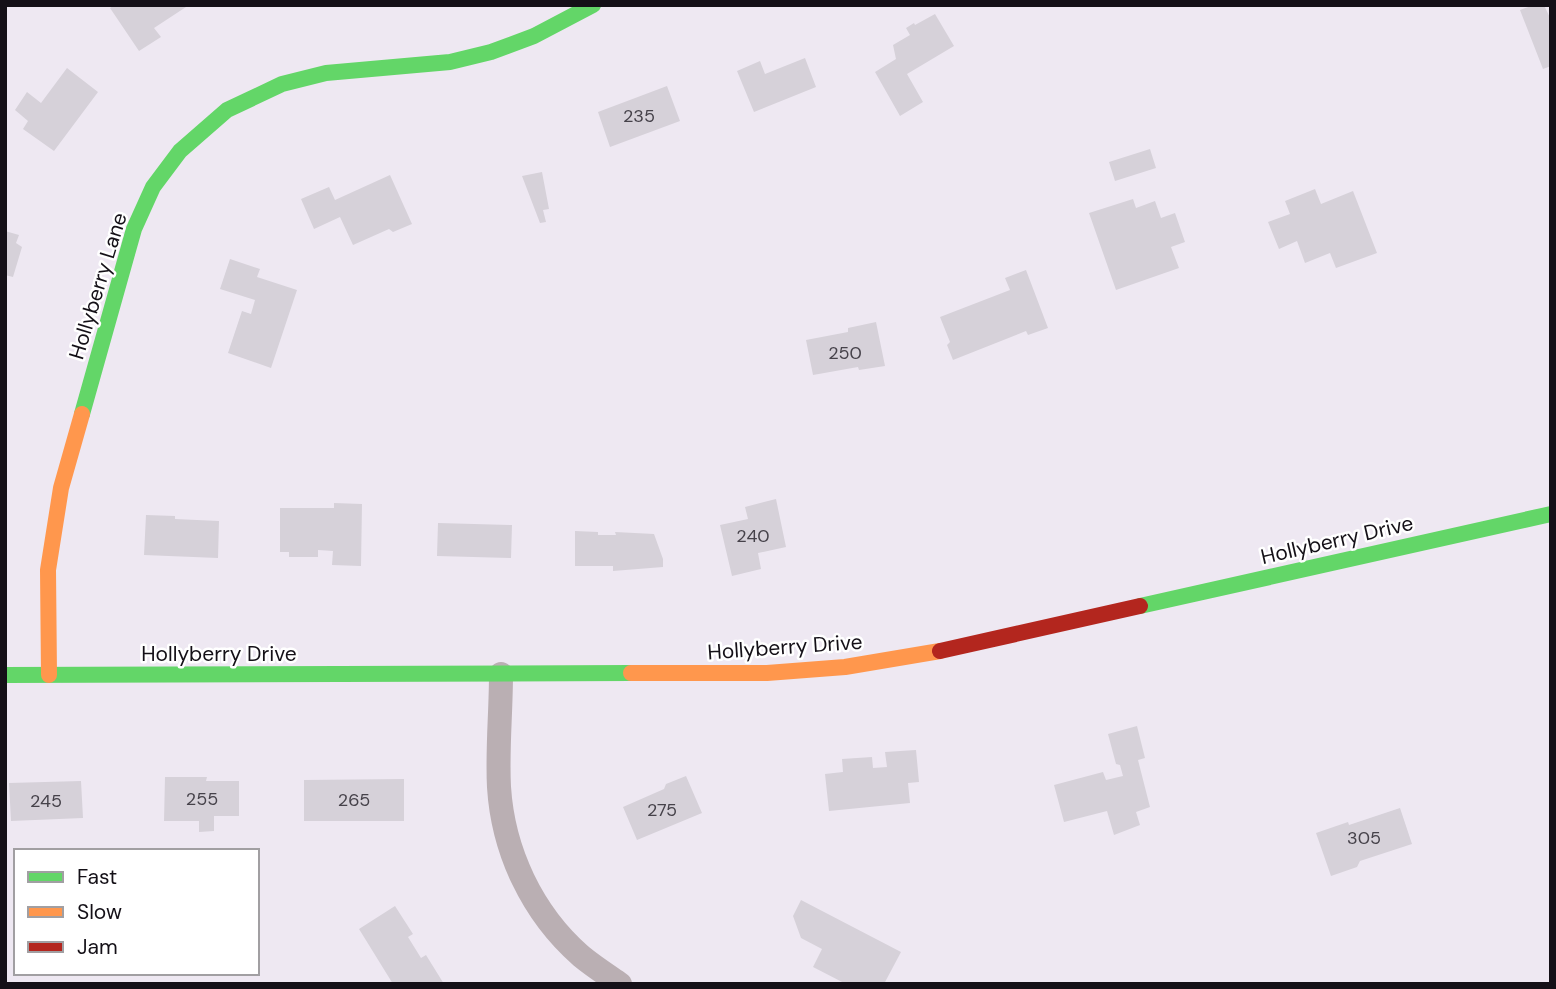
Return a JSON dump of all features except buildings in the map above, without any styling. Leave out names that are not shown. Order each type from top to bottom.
[{"type":"street","name":"Hollyberry Lane","points":[[49,675],[48,570],[61,488],[134,229],[153,187],[180,151],[227,110],[282,84],[326,73],[450,62],[491,52],[534,36],[593,5]]},
{"type":"street","name":"Hollyberry Drive","points":[[5,675],[766,673],[845,667],[931,653],[1551,514]]},
{"type":"street","points":[[501,674],[499,788],[508,841],[521,876],[536,905],[559,934],[582,957],[620,984]]},
{"type":"traffic: fast","points":[[82,414],[134,229],[153,187],[180,151],[227,110],[282,84],[326,73],[450,62],[491,52],[534,36],[593,5]]},
{"type":"traffic: fast","points":[[1140,606],[1551,514]]},
{"type":"traffic: fast","points":[[5,675],[631,673]]},
{"type":"traffic: slow","points":[[49,675],[48,570],[61,488],[82,414]]},
{"type":"traffic: slow","points":[[631,673],[767,673],[845,667],[940,651]]},
{"type":"traffic: jam","points":[[940,651],[1140,606]]}]
